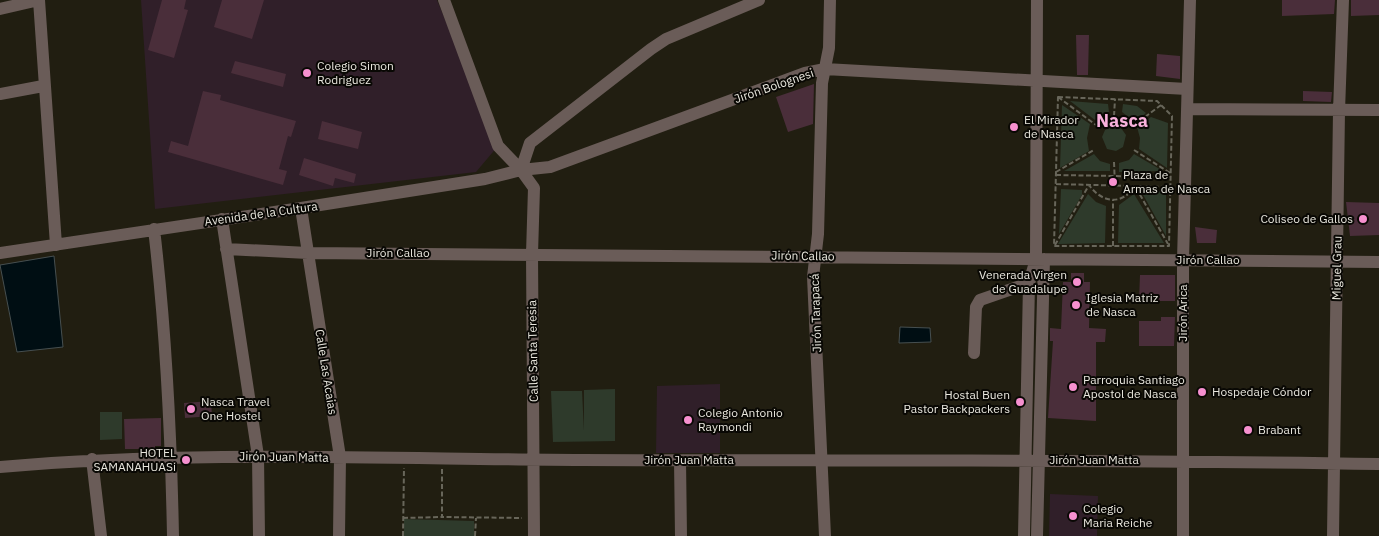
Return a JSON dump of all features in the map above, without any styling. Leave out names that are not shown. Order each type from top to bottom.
[{"type":"street","points":[[0,9],[39,0],[43,86],[56,245]]},
{"type":"street","name":"Calle Santa Teresia","points":[[446,0],[498,146],[522,170],[534,188],[532,254],[534,536]]},
{"type":"street","points":[[522,170],[530,143],[651,49],[666,39],[759,0]]},
{"type":"street","name":"Jirón Tarapacá","points":[[825,536],[814,277],[822,83],[829,48],[830,0]]},
{"type":"street","points":[[1037,0],[1040,259],[1038,536]]},
{"type":"street","name":"Jirón Arica","points":[[1183,536],[1183,260],[1190,0]]},
{"type":"street","name":"Miguel Grau","points":[[1333,536],[1339,111],[1344,0]]},
{"type":"street","name":"Jirón Bolognesi","points":[[522,170],[550,167],[796,77],[825,69],[1037,82],[1188,88]]},
{"type":"street","points":[[0,94],[43,86]]},
{"type":"street","points":[[1187,109],[1379,110]]},
{"type":"street","name":"Avenida de la Cultura","points":[[0,253],[485,179],[522,170]]},
{"type":"street","name":"Calle Las Acaias","points":[[301,208],[340,458],[339,536]]},
{"type":"street","points":[[222,219],[258,456],[259,536]]},
{"type":"street","points":[[154,229],[162,295],[172,456],[173,536]]},
{"type":"street","name":"Jirón Callao","points":[[226,250],[308,253],[1379,262]]},
{"type":"street","points":[[1024,536],[1024,460],[1030,283],[1040,259]]},
{"type":"street","points":[[974,352],[976,307],[980,300],[1030,283]]},
{"type":"street","name":"Jirón Juan Matta","points":[[0,467],[92,459],[172,456],[680,460],[1038,460],[1379,464]]},
{"type":"street","points":[[92,459],[101,536]]},
{"type":"street","points":[[680,460],[681,536]]},
{"type":"path","points":[[1058,97],[1157,101],[1172,116],[1169,246]]},
{"type":"path","points":[[1058,97],[1096,125]]},
{"type":"path","points":[[1054,246],[1058,97]]},
{"type":"path","points":[[1114,99],[1114,116]]},
{"type":"path","points":[[1133,126],[1161,105]]},
{"type":"path","points":[[1056,174],[1094,150]]},
{"type":"path","points":[[1134,150],[1171,173]]},
{"type":"path","points":[[1114,162],[1115,186]]},
{"type":"path","points":[[1056,174],[1170,177]]},
{"type":"path","points":[[1056,184],[1170,187]]},
{"type":"path","points":[[1089,185],[1102,198],[1113,200],[1124,197],[1135,186]]},
{"type":"path","points":[[1054,246],[1089,185]]},
{"type":"path","points":[[1135,186],[1169,246]]},
{"type":"path","points":[[1113,200],[1113,246]]},
{"type":"path","points":[[1054,246],[1169,246]]},
{"type":"path","points":[[403,536],[405,458]]},
{"type":"path","points":[[442,458],[442,517]]},
{"type":"path","points":[[476,517],[476,536]]},
{"type":"path","points":[[403,518],[534,518]]},
{"type":"shaded area","name":"Colegio Simon Rodriguez","points":[[141,0],[437,0],[498,146],[476,172],[155,209]]},
{"type":"shaded area","points":[[54,256],[63,347],[17,352],[0,265]]},
{"type":"shaded area","points":[[900,327],[930,328],[931,342],[899,343]]},
{"type":"shaded area","name":"Colegio Antonio Raymondi","points":[[720,384],[720,453],[656,453],[657,386]]},
{"type":"shaded area","name":"Colegio Maria Reiche","points":[[1050,494],[1098,496],[1097,536],[1049,536]]},
{"type":"green space","points":[[1070,101],[1108,104],[1109,112],[1095,120]]},
{"type":"green space","points":[[1123,104],[1137,106],[1146,113],[1135,122],[1122,112]]},
{"type":"green space","points":[[1062,105],[1090,124],[1087,138],[1089,151],[1060,168]]},
{"type":"green space","points":[[1151,117],[1168,123],[1167,168],[1139,149],[1140,138],[1137,127]]},
{"type":"green space","points":[[1113,126],[1121,128],[1126,135],[1123,147],[1116,151],[1107,149],[1102,137],[1105,130]]},
{"type":"green space","points":[[1094,154],[1100,161],[1110,164],[1110,171],[1064,171]]},
{"type":"green space","points":[[1134,154],[1163,171],[1119,172],[1119,163],[1129,160]]},
{"type":"green space","points":[[1061,189],[1082,190],[1082,195],[1059,234]]},
{"type":"green space","points":[[1141,191],[1166,191],[1166,236]]},
{"type":"green space","points":[[1088,194],[1096,202],[1106,206],[1105,243],[1058,244]]},
{"type":"green space","points":[[1134,194],[1164,243],[1118,243],[1119,205]]},
{"type":"green space","points":[[615,389],[615,441],[553,442],[551,391],[582,391],[584,431],[584,390]]},
{"type":"green space","points":[[100,412],[122,412],[122,439],[100,440]]},
{"type":"green space","points":[[404,519],[474,521],[474,536],[404,536]]},
{"type":"building","points":[[162,0],[186,0],[184,9],[188,10],[174,58],[148,50]]},
{"type":"building","points":[[222,0],[264,0],[252,39],[214,27]]},
{"type":"building","points":[[1282,0],[1335,0],[1334,14],[1282,16]]},
{"type":"building","points":[[1351,0],[1379,0],[1379,15],[1351,16]]},
{"type":"building","points":[[1076,35],[1089,35],[1088,75],[1077,75]]},
{"type":"building","points":[[1157,54],[1180,56],[1180,79],[1156,76]]},
{"type":"building","points":[[235,61],[286,74],[283,87],[231,73]]},
{"type":"building","points":[[814,84],[813,124],[788,132],[776,97]]},
{"type":"building","points":[[203,91],[221,95],[220,100],[296,121],[291,137],[288,136],[279,169],[287,171],[283,185],[168,152],[171,141],[188,146]]},
{"type":"building","points":[[1303,91],[1332,92],[1331,102],[1303,101]]},
{"type":"building","points":[[322,121],[362,132],[358,149],[318,139]]},
{"type":"building","points":[[304,158],[356,174],[354,183],[335,178],[333,186],[299,175]]},
{"type":"building","name":"Coliseo de Gallos","points":[[1346,202],[1379,203],[1379,235],[1350,236]]},
{"type":"building","points":[[1195,227],[1217,230],[1216,243],[1197,243]]},
{"type":"building","points":[[1071,273],[1084,273],[1084,282],[1090,282],[1089,328],[1106,329],[1105,342],[1096,342],[1096,421],[1048,418],[1053,341],[1050,341],[1050,328],[1061,329],[1063,282],[1071,282]]},
{"type":"building","points":[[1140,275],[1175,275],[1175,301],[1139,301]]},
{"type":"building","points":[[1161,317],[1175,317],[1174,346],[1139,346],[1139,321],[1161,321]]},
{"type":"building","points":[[211,401],[212,416],[185,418],[184,403]]},
{"type":"building","points":[[161,418],[161,446],[155,446],[155,449],[125,449],[124,419]]},
{"type":"place","name":"Colegio Simon Rodriguez","points":[[307,73]]},
{"type":"place","name":"El Mirador de Nasca","points":[[1014,127]]},
{"type":"place","name":"Plaza de Armas de Nasca","points":[[1113,182]]},
{"type":"place","name":"Coliseo de Gallos","points":[[1363,219]]},
{"type":"place","name":"Venerada Virgen de Guadalupe","points":[[1077,282]]},
{"type":"place","name":"Iglesia Matriz de Nasca","points":[[1076,305]]},
{"type":"place","name":"Parroquia Santiago Apostol de Nasca","points":[[1073,387]]},
{"type":"place","name":"Hospedaje Cóndor","points":[[1202,392]]},
{"type":"place","name":"Hostal Buen Pastor Backpackers","points":[[1020,402]]},
{"type":"place","name":"Nasca Travel One Hostel","points":[[191,409]]},
{"type":"place","name":"Colegio Antonio Raymondi","points":[[688,420]]},
{"type":"place","name":"Brabant","points":[[1248,430]]},
{"type":"place","name":"HOTEL SAMANAHUASi","points":[[186,460]]},
{"type":"place","name":"Colegio Maria Reiche","points":[[1073,516]]},
{"type":"district","name":"Nasca","points":[[1122,121]]}]
